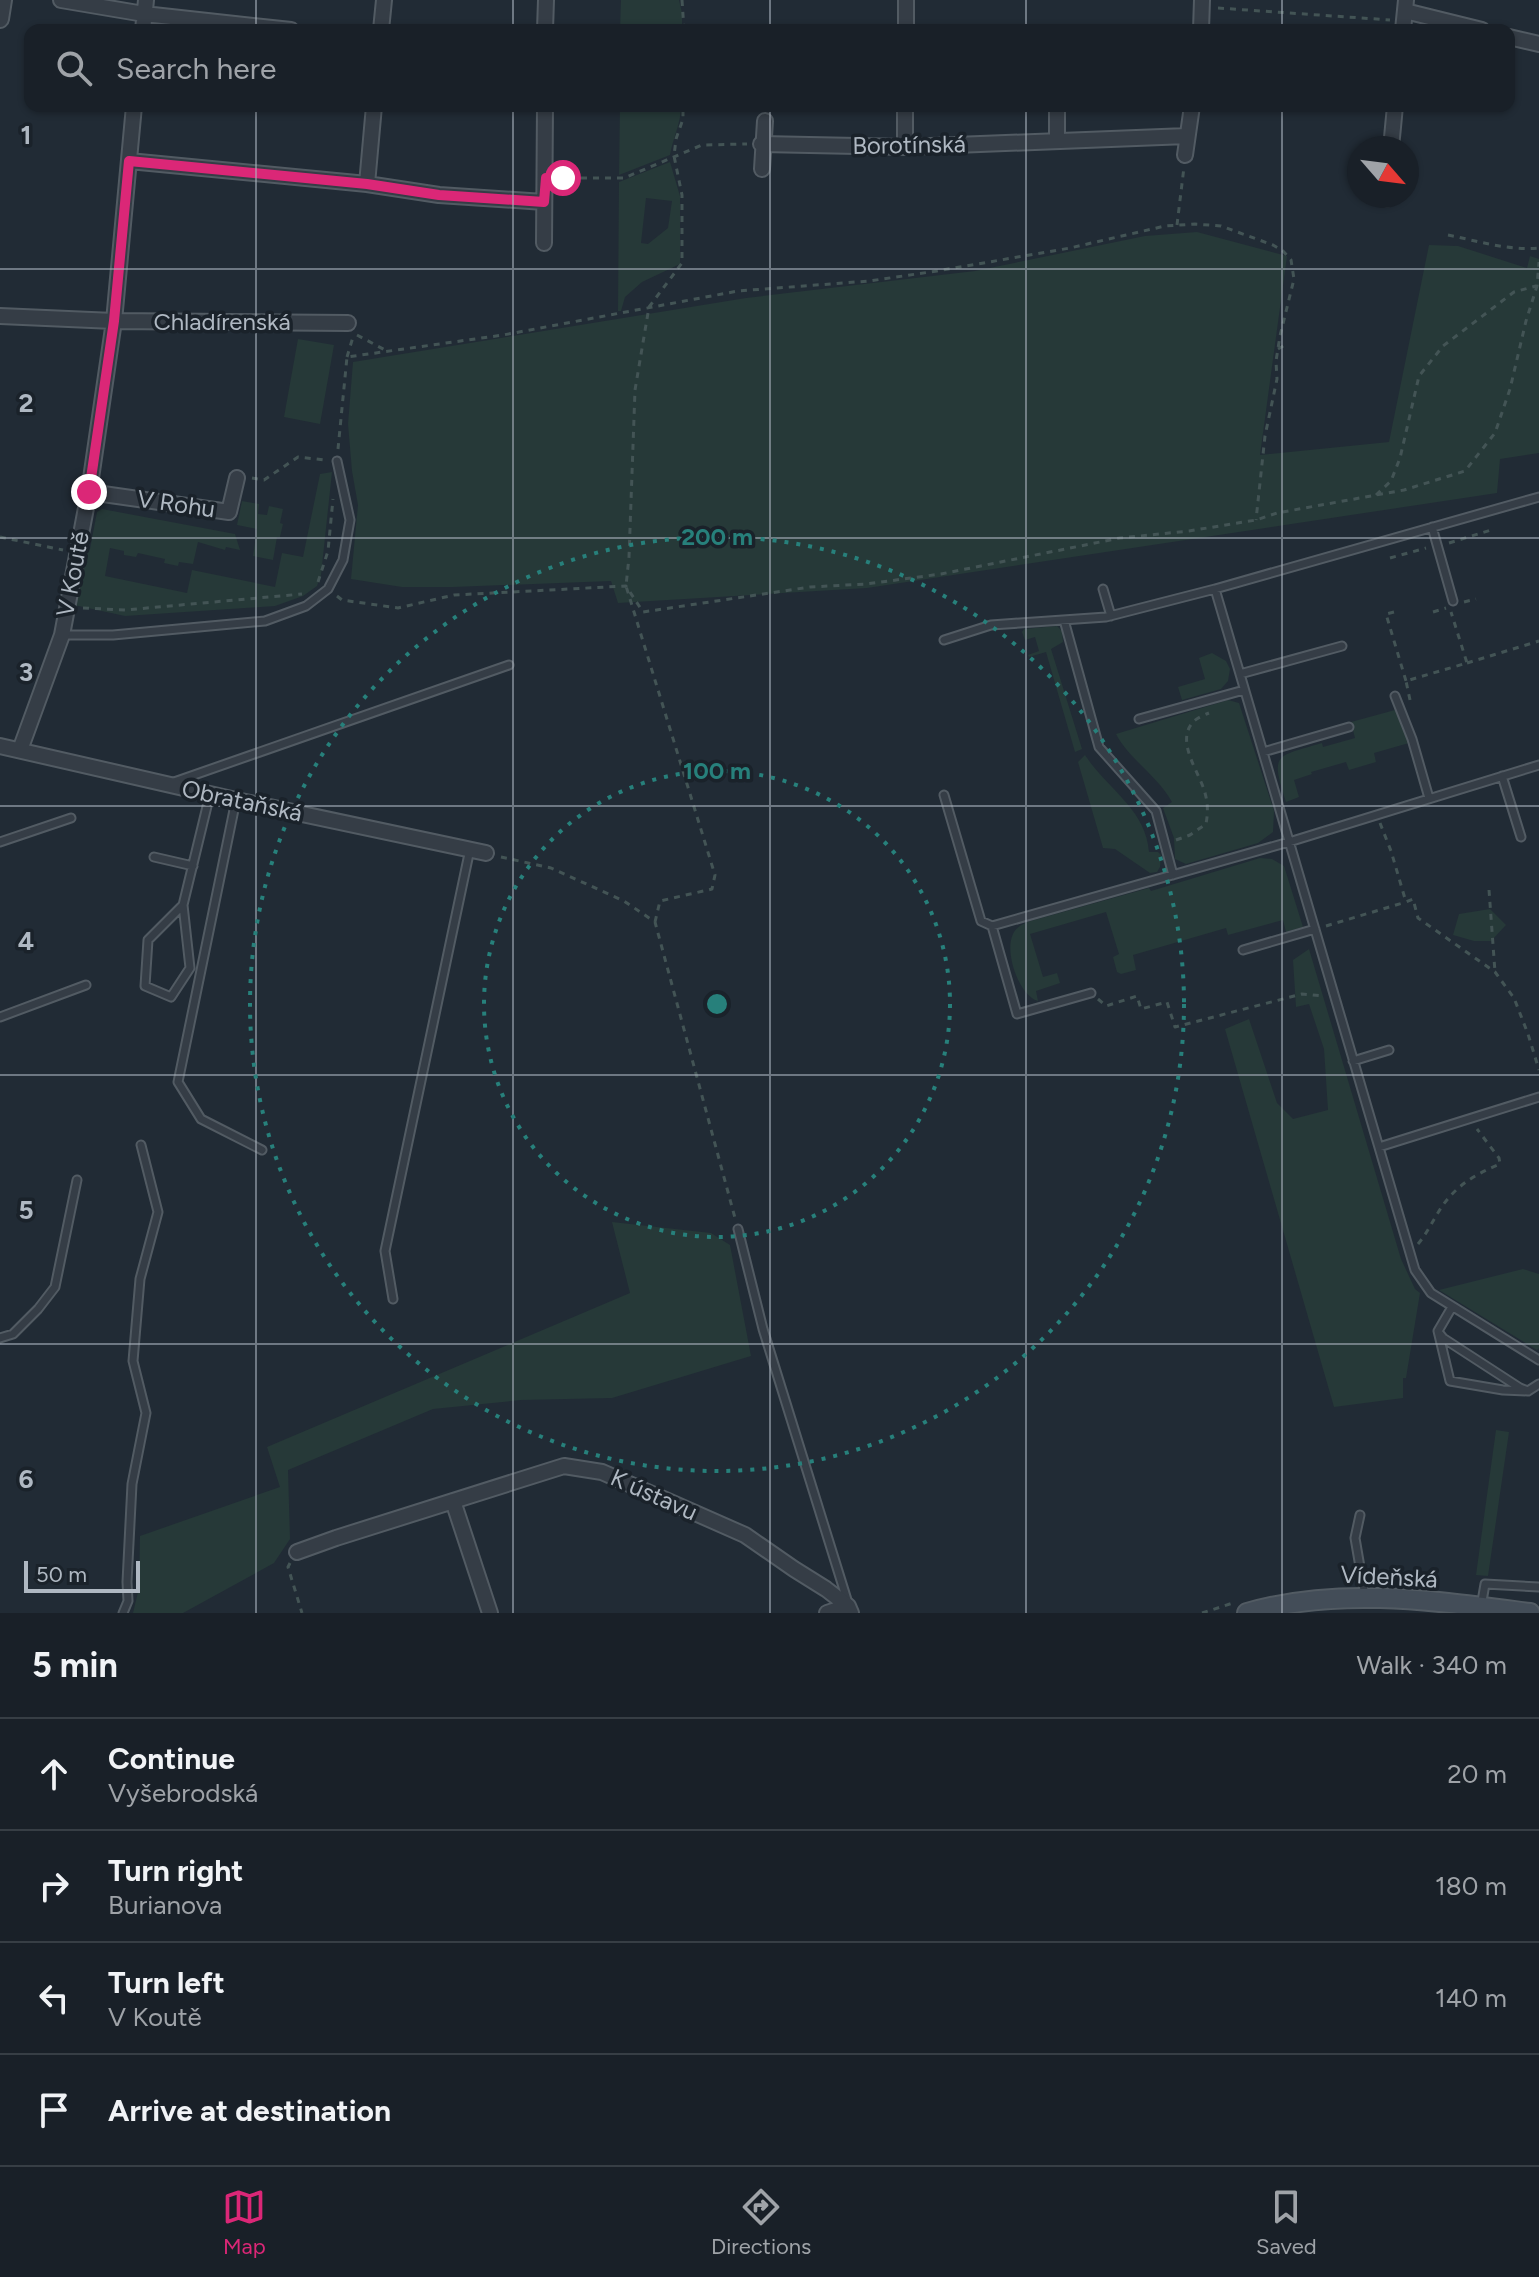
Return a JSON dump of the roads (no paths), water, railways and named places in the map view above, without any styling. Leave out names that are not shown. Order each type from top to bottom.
[{"type":"main road","name":"Vídeňská","points":[[1247,1613],[1278,1604],[1332,1606],[1365,1598],[1530,1613]]},
{"type":"street","points":[[0,19],[3,0]]},
{"type":"street","points":[[61,0],[145,7],[253,24]]},
{"type":"street","points":[[382,24],[384,0]]},
{"type":"street","points":[[545,24],[546,0]]},
{"type":"street","points":[[906,0],[906,24]]},
{"type":"street","points":[[1202,24],[1205,4]]},
{"type":"street","points":[[1402,15],[1450,24]]},
{"type":"street","points":[[1515,38],[1539,44]]},
{"type":"street","name":"V Koutě","points":[[20,750],[62,635],[89,492],[114,321],[133,112]]},
{"type":"street","points":[[367,184],[373,112]]},
{"type":"street","points":[[544,243],[545,112]]},
{"type":"street","points":[[905,112],[905,147]]},
{"type":"street","points":[[1057,112],[1057,141]]},
{"type":"street","points":[[1185,155],[1191,112]]},
{"type":"street","points":[[1392,136],[1394,112]]},
{"type":"street","points":[[762,169],[765,121]]},
{"type":"street","name":"Borotínská","points":[[762,144],[905,147],[1187,136]]},
{"type":"street","points":[[129,161],[367,184],[439,195],[544,202]]},
{"type":"street","name":"Chladírenská","points":[[0,316],[114,321],[348,323]]},
{"type":"street","name":"V Rohu","points":[[89,492],[229,512],[237,478]]},
{"type":"street","name":"Obrataňská","points":[[0,746],[486,853]]},
{"type":"street","name":"K ústavu","points":[[297,1552],[564,1466],[602,1472],[745,1535],[850,1609]]},
{"type":"street","points":[[453,1501],[490,1613]]},
{"type":"street","points":[[827,1613],[850,1609]]},
{"type":"lane","points":[[62,635],[113,635],[265,621],[306,606],[328,589],[343,560],[350,520],[337,461]]},
{"type":"lane","points":[[944,640],[991,625],[1111,616],[1539,497]]},
{"type":"lane","points":[[1432,527],[1454,604]]},
{"type":"lane","points":[[1103,589],[1111,616]]},
{"type":"lane","points":[[1215,589],[1415,1270],[1431,1293],[1539,1360]]},
{"type":"lane","points":[[1064,620],[1099,747],[1156,811],[1173,875]]},
{"type":"lane","points":[[1240,674],[1342,646]]},
{"type":"lane","points":[[168,784],[509,665]]},
{"type":"lane","points":[[1139,719],[1244,690]]},
{"type":"lane","points":[[1395,696],[1429,798]]},
{"type":"lane","points":[[1263,752],[1349,727]]},
{"type":"lane","points":[[944,795],[981,921],[992,926],[1289,842],[1539,765]]},
{"type":"lane","points":[[1502,776],[1521,837]]},
{"type":"lane","points":[[183,905],[148,940],[145,986],[171,997],[190,968],[183,905],[210,794]]},
{"type":"lane","points":[[236,800],[178,1082],[201,1119],[262,1150]]},
{"type":"lane","points":[[0,842],[71,818]]},
{"type":"lane","points":[[393,1299],[385,1251],[470,849]]},
{"type":"lane","points":[[154,857],[193,866]]},
{"type":"lane","points":[[992,926],[1017,1014],[1091,993]]},
{"type":"lane","points":[[1243,950],[1315,929]]},
{"type":"lane","points":[[0,1017],[86,985]]},
{"type":"lane","points":[[1353,1061],[1389,1050]]},
{"type":"lane","points":[[1379,1147],[1539,1097]]},
{"type":"lane","points":[[123,1613],[128,1601],[132,1484],[146,1413],[133,1361],[140,1279],[158,1212],[141,1145]]},
{"type":"lane","points":[[0,1338],[13,1334],[55,1287],[77,1180]]},
{"type":"lane","points":[[738,1229],[763,1329],[850,1609]]},
{"type":"lane","points":[[1452,1307],[1438,1331],[1450,1381],[1528,1391],[1539,1384]]},
{"type":"lane","points":[[1438,1331],[1443,1338],[1528,1391]]},
{"type":"lane","points":[[1360,1515],[1355,1538],[1365,1598]]},
{"type":"lane","points":[[1481,1607],[1485,1584],[1539,1587]]}]
